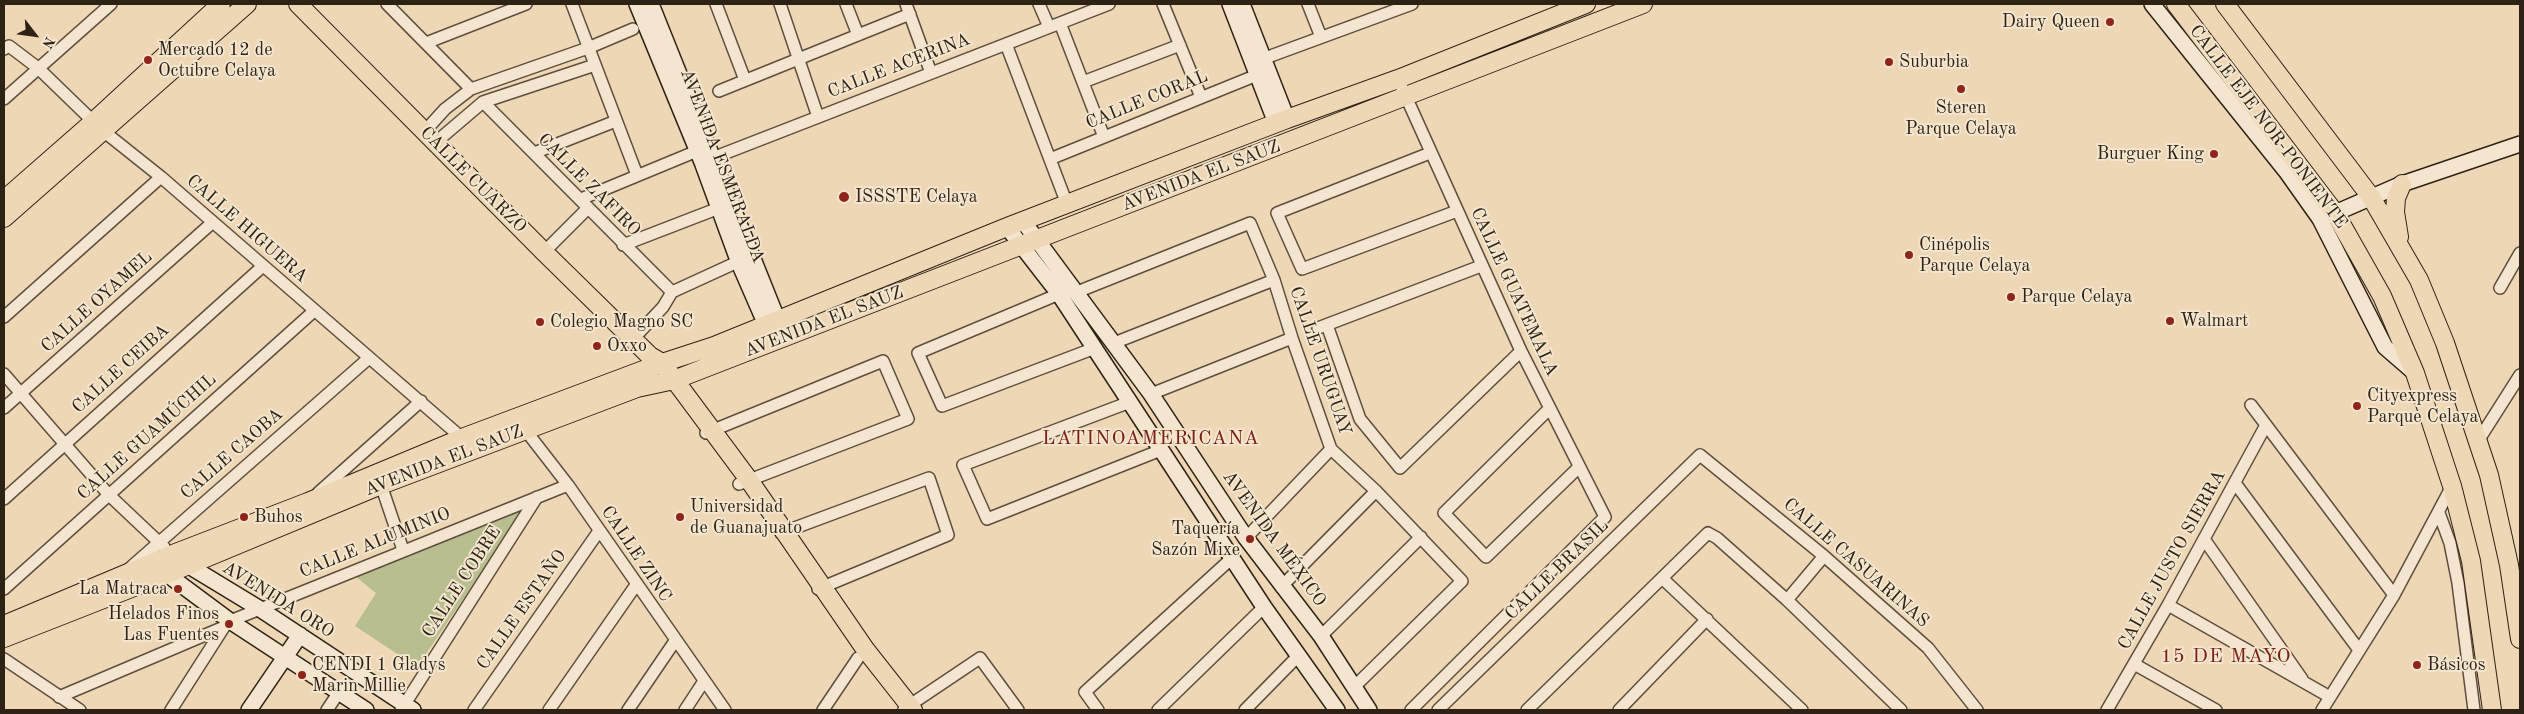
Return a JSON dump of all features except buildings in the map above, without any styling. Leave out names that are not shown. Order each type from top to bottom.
[{"type":"main road","points":[[4,218],[221,4]]},
{"type":"main road","points":[[4,200],[248,4]]},
{"type":"main road","name":"CALLE CUARZO","points":[[298,4],[655,362],[708,431],[821,588]]},
{"type":"main road","name":"AVENIDA EL SAUZ","points":[[6,619],[119,578],[173,554],[308,502],[462,438],[521,424],[637,388],[670,381],[1643,4]]},
{"type":"main road","name":"CALLE EJE NOR-PONIENTE","points":[[2176,4],[2328,216],[2382,296],[2415,373],[2452,486],[2471,561],[2492,710]]},
{"type":"main road","points":[[2225,4],[2371,197],[2419,280],[2445,343],[2489,475],[2509,565],[2520,639]]},
{"type":"main road","name":"AVENIDA EL SAUZ","points":[[4,638],[188,566],[381,485],[521,424],[655,362],[714,346],[1015,224],[1282,121],[1398,79],[1575,6]]},
{"type":"main road","points":[[2400,247],[2395,212],[2396,198],[2402,184]]},
{"type":"main road","points":[[821,588],[858,658],[906,709]]},
{"type":"main road","points":[[821,588],[906,709]]},
{"type":"street","points":[[4,99],[111,4]]},
{"type":"street","points":[[387,4],[471,89]]},
{"type":"street","points":[[426,43],[526,4]]},
{"type":"street","points":[[572,4],[637,175]]},
{"type":"street","name":"AVENIDA ESMERALDA","points":[[637,4],[704,157],[779,339]]},
{"type":"street","points":[[716,4],[745,80]]},
{"type":"street","points":[[780,4],[800,58],[818,117]]},
{"type":"street","points":[[846,4],[858,35]]},
{"type":"street","points":[[1039,4],[1049,27]]},
{"type":"street","name":"CALLE ACERINA","points":[[544,252],[584,204],[637,175],[704,157],[818,117],[1105,4]]},
{"type":"street","points":[[1163,4],[1201,97]]},
{"type":"street","points":[[1230,4],[1282,121]]},
{"type":"street","points":[[1242,4],[1258,65]]},
{"type":"street","points":[[1308,4],[1321,37]]},
{"type":"street","name":"CALLE CORAL","points":[[1050,159],[1201,97],[1258,65],[1321,37],[1412,4]]},
{"type":"street","points":[[2152,4],[2286,171],[2328,216],[2402,184],[2520,144]]},
{"type":"street","name":"AVENIDA ESMERALDA","points":[[655,5],[719,208],[745,258]]},
{"type":"street","points":[[1575,6],[1588,25]]},
{"type":"street","points":[[718,91],[858,35],[908,9],[931,73]]},
{"type":"street","points":[[1060,23],[1104,137]]},
{"type":"street","points":[[431,137],[445,109],[471,89],[588,48],[633,29]]},
{"type":"street","points":[[1006,44],[1067,204]]},
{"type":"street","points":[[1083,82],[1180,45]]},
{"type":"street","name":"CALLE HIGUERA","points":[[6,47],[38,68],[98,126],[214,222],[462,438]]},
{"type":"street","points":[[431,137],[482,102],[594,65]]},
{"type":"street","name":"CALLE GUATEMALA","points":[[1398,79],[1521,351],[1578,468],[1605,517],[1411,710]]},
{"type":"street","name":"CALLE ZAFIRO","points":[[482,102],[672,292]]},
{"type":"street","points":[[534,153],[616,121]]},
{"type":"street","name":"CALLE URUGUAY","points":[[1430,153],[1277,213],[1302,269],[1457,211]]},
{"type":"street","points":[[4,317],[161,177]]},
{"type":"street","points":[[623,245],[719,208]]},
{"type":"street","name":"CALLE OYAMEL","points":[[4,408],[214,222]]},
{"type":"street","name":"CALLE URUGUAY","points":[[1078,292],[1250,223],[1274,280],[1331,449],[1376,491],[1462,581],[1353,688]]},
{"type":"street","name":"AVENIDA MÉXICO","points":[[1015,224],[1264,607],[1336,710]]},
{"type":"street","name":"AVENIDA MÉXICO","points":[[1028,243],[1078,292],[1151,394],[1246,538],[1281,587],[1321,636],[1369,710]]},
{"type":"street","points":[[2500,288],[2520,254]]},
{"type":"street","points":[[633,339],[663,307],[672,292],[745,258]]},
{"type":"street","name":"CALLE CEIBA","points":[[4,498],[263,266]]},
{"type":"street","name":"CALLE URUGUAY","points":[[1482,266],[1322,327],[1360,419],[1400,468],[1521,351]]},
{"type":"street","points":[[1114,343],[1274,280]]},
{"type":"street","points":[[1059,294],[918,354],[942,406],[1095,348]]},
{"type":"street","name":"CALLE GUAMÚCHIL","points":[[4,589],[314,311]]},
{"type":"street","points":[[1151,394],[1292,338]]},
{"type":"street","name":"CALLE CAOBA","points":[[119,578],[369,358]]},
{"type":"street","points":[[708,431],[883,361],[908,419],[744,482]]},
{"type":"street","points":[[4,374],[109,495],[173,554]]},
{"type":"street","points":[[2478,441],[2517,389],[2520,374]]},
{"type":"street","points":[[308,502],[421,401]]},
{"type":"street","points":[[1130,402],[963,464],[987,519],[1161,450]]},
{"type":"street","points":[[2251,405],[2394,595]]},
{"type":"street","points":[[1549,409],[1444,513],[1486,557],[1578,468]]},
{"type":"street","name":"CALLE ZINC","points":[[521,424],[568,485],[636,586],[725,710]]},
{"type":"street","name":"CALLE JUSTO SIERRA","points":[[2107,710],[2168,605],[2266,426]]},
{"type":"street","points":[[1246,538],[1331,449]]},
{"type":"street","name":"CALLE CASUARINAS","points":[[1700,454],[1824,556],[1928,648],[1976,710]]},
{"type":"street","name":"CALLE BRASIL","points":[[1438,710],[1700,454]]},
{"type":"street","points":[[781,534],[929,478],[948,535],[821,588]]},
{"type":"street","points":[[2235,483],[2359,650]]},
{"type":"street","points":[[381,485],[404,550]]},
{"type":"street","name":"CALLE ALUMINIO","points":[[59,697],[260,608],[568,485]]},
{"type":"street","points":[[2322,710],[2394,595],[2452,486]]},
{"type":"street","points":[[1281,587],[1376,491]]},
{"type":"street","name":"CALLE COBRE","points":[[406,708],[537,497]]},
{"type":"street","points":[[2439,513],[2450,543],[2458,583],[2474,710]]},
{"type":"street","name":"CALLE ESTAÑO","points":[[474,710],[599,531]]},
{"type":"street","points":[[1527,710],[1663,579],[1700,538],[1708,532],[1718,538],[1787,600],[1901,710]]},
{"type":"street","points":[[1321,636],[1421,537]]},
{"type":"street","points":[[2204,540],[2304,682]]},
{"type":"street","name":"AVENIDA ORO","points":[[173,554],[188,566],[260,608],[406,708]]},
{"type":"street","points":[[1787,600],[1824,556]]},
{"type":"street","points":[[1098,710],[1085,692],[1232,558]]},
{"type":"street","points":[[153,563],[227,624],[284,657],[366,710]]},
{"type":"street","points":[[1663,579],[1802,710]]},
{"type":"street","points":[[549,710],[636,586]]},
{"type":"street","points":[[2168,605],[2330,697]]},
{"type":"street","points":[[1158,710],[1264,607]]},
{"type":"street","points":[[1619,710],[1707,619]]},
{"type":"street","points":[[171,710],[227,624]]},
{"type":"street","points":[[250,710],[300,635]]},
{"type":"street","points":[[628,710],[675,641]]},
{"type":"street","points":[[1245,710],[1298,656]]},
{"type":"street","points":[[823,710],[858,658]]},
{"type":"street","points":[[906,709],[980,658],[1014,709]]},
{"type":"street","points":[[4,659],[80,710]]},
{"type":"street","points":[[2134,664],[2216,710]]},
{"type":"street","points":[[685,710],[704,681]]},
{"type":"street","points":[[326,710],[339,692]]},
{"type":"green space","points":[[529,502],[417,667],[355,626],[376,593],[356,577]]},
{"type":"place","name":"Dairy Queen","points":[[2110,22]]},
{"type":"place","name":"Mercado 12 de Octubre Celaya","points":[[148,60]]},
{"type":"place","name":"Suburbia","points":[[1889,62]]},
{"type":"place","name":"Steren Parque Celaya","points":[[1961,89]]},
{"type":"place","name":"Burguer King","points":[[2214,154]]},
{"type":"place","name":"ISSSTE Celaya","points":[[844,197]]},
{"type":"place","name":"Cinépolis Parque Celaya","points":[[1909,255]]},
{"type":"place","name":"Parque Celaya","points":[[2011,297]]},
{"type":"place","name":"Walmart","points":[[2170,321]]},
{"type":"place","name":"Colegio Magno SC","points":[[540,322]]},
{"type":"place","name":"Oxxo","points":[[597,346]]},
{"type":"place","name":"Cityexpress Parque Celaya","points":[[2357,406]]},
{"type":"place","name":"Buhos","points":[[244,517]]},
{"type":"place","name":"Universidad de Guanajuato","points":[[680,517]]},
{"type":"place","name":"Taquería Sazón Mixe","points":[[1250,539]]},
{"type":"place","name":"La Matraca","points":[[178,589]]},
{"type":"place","name":"Helados Finos Las Fuentes","points":[[229,624]]},
{"type":"place","name":"Básicos","points":[[2417,665]]},
{"type":"place","name":"CENDI 1 Gladys Marin Millie","points":[[302,675]]},
{"type":"district","name":"LATINOAMERICANA","points":[[1151,439]]},
{"type":"district","name":"15 DE MAYO","points":[[2226,657]]}]
